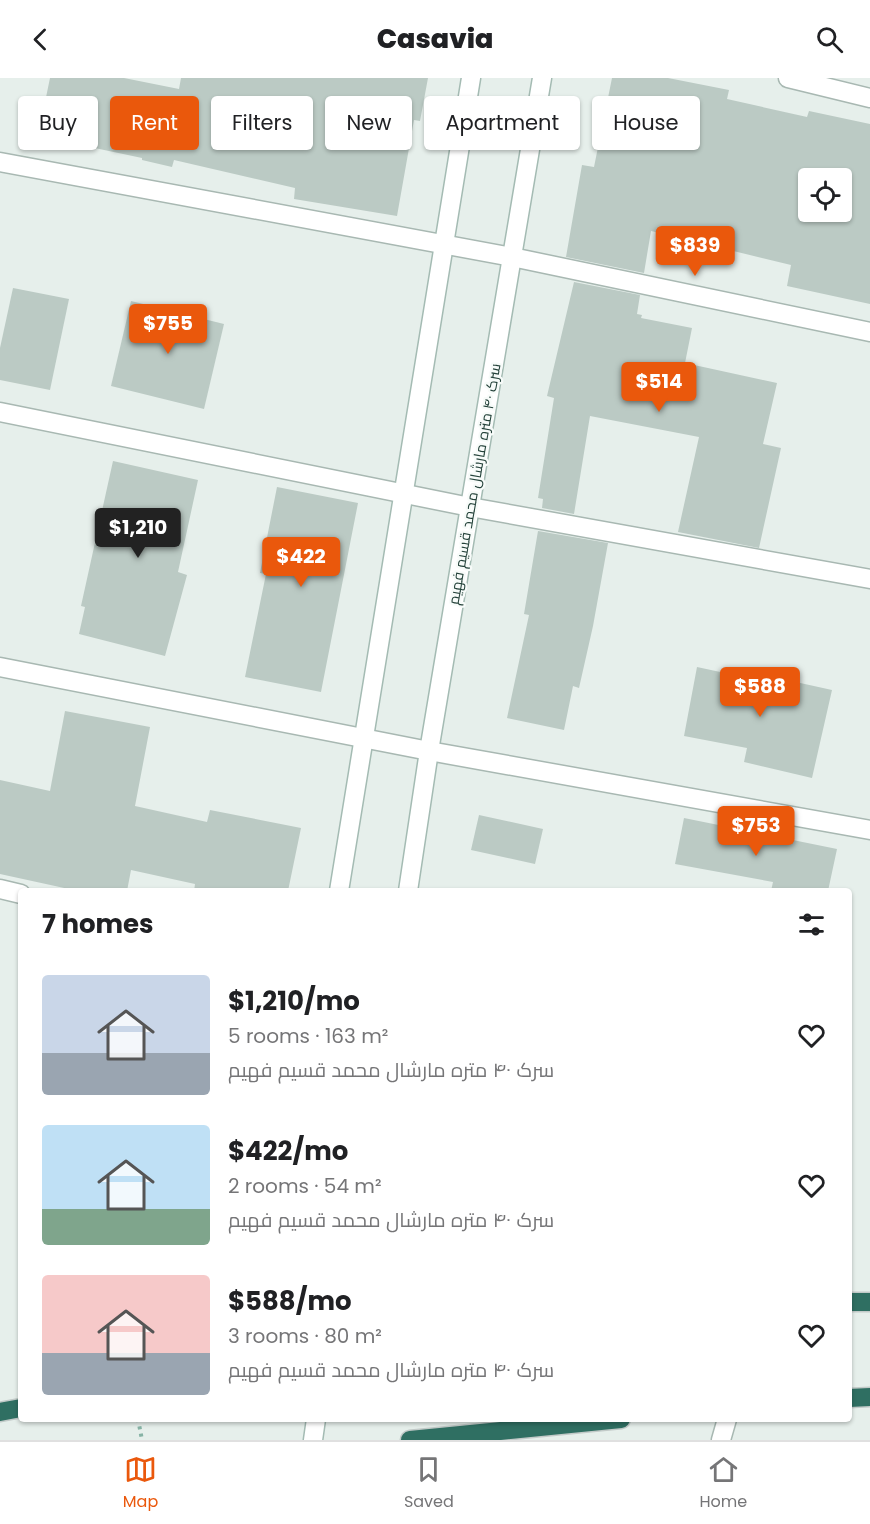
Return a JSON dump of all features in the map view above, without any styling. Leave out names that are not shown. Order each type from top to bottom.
[{"type":"highway","points":[[852,1302],[870,1302]]},
{"type":"highway","points":[[852,1398],[870,1396]]},
{"type":"highway","points":[[0,1412],[18,1409]]},
{"type":"highway","points":[[410,1440],[591,1422]]},
{"type":"street","points":[[339,888],[471,78]]},
{"type":"street","name":"سرک ۴۰ متره مارشال محمد قسیم فهیم","points":[[408,888],[429,752],[542,78]]},
{"type":"street","points":[[788,78],[870,98]]},
{"type":"street","points":[[0,162],[513,257],[870,332]]},
{"type":"street","points":[[0,412],[470,507],[870,579]]},
{"type":"street","points":[[0,667],[429,752],[870,830]]},
{"type":"street","points":[[0,889],[18,893]]},
{"type":"street","points":[[313,1440],[316,1422]]},
{"type":"street","points":[[721,1440],[726,1422]]},
{"type":"path","points":[[139,1422],[142,1440]]},
{"type":"building","points":[[50,78],[124,78],[179,89],[181,78],[428,78],[420,121],[414,120],[412,131],[412,96],[325,96],[325,150],[409,150],[397,216],[294,199],[295,188],[174,160],[172,167],[98,149],[98,96],[46,96]]},
{"type":"building","points":[[612,78],[668,78],[729,90],[727,99],[807,117],[809,111],[870,124],[870,304],[787,286],[791,265],[651,231],[644,273],[566,257],[582,165],[594,167],[597,150],[700,150],[700,96],[608,96]]},
{"type":"building","points":[[574,282],[640,295],[637,314],[642,315],[641,318],[692,328],[685,363],[777,383],[763,444],[781,448],[759,548],[678,532],[699,437],[590,416],[574,514],[542,508],[543,499],[538,498],[554,398],[547,396]]},
{"type":"building","points":[[13,288],[69,299],[50,390],[0,380],[0,348]]},
{"type":"building","points":[[131,301],[224,324],[204,409],[111,386]]},
{"type":"building","points":[[113,461],[198,480],[178,572],[187,575],[165,656],[79,634],[85,607],[81,606]]},
{"type":"building","points":[[277,487],[358,503],[321,692],[245,677],[266,574],[260,573]]},
{"type":"building","points":[[538,531],[608,543],[579,688],[573,686],[564,730],[507,718],[529,615],[524,614]]},
{"type":"building","points":[[697,667],[762,681],[764,675],[832,690],[812,778],[744,762],[747,748],[684,736]]},
{"type":"building","points":[[65,711],[150,727],[135,806],[207,822],[210,810],[301,828],[289,888],[194,888],[195,884],[131,870],[128,888],[64,888],[0,874],[0,780],[50,791]]},
{"type":"building","points":[[479,815],[543,829],[535,864],[471,850]]},
{"type":"building","points":[[684,818],[837,849],[829,888],[772,888],[773,882],[675,864]]}]
